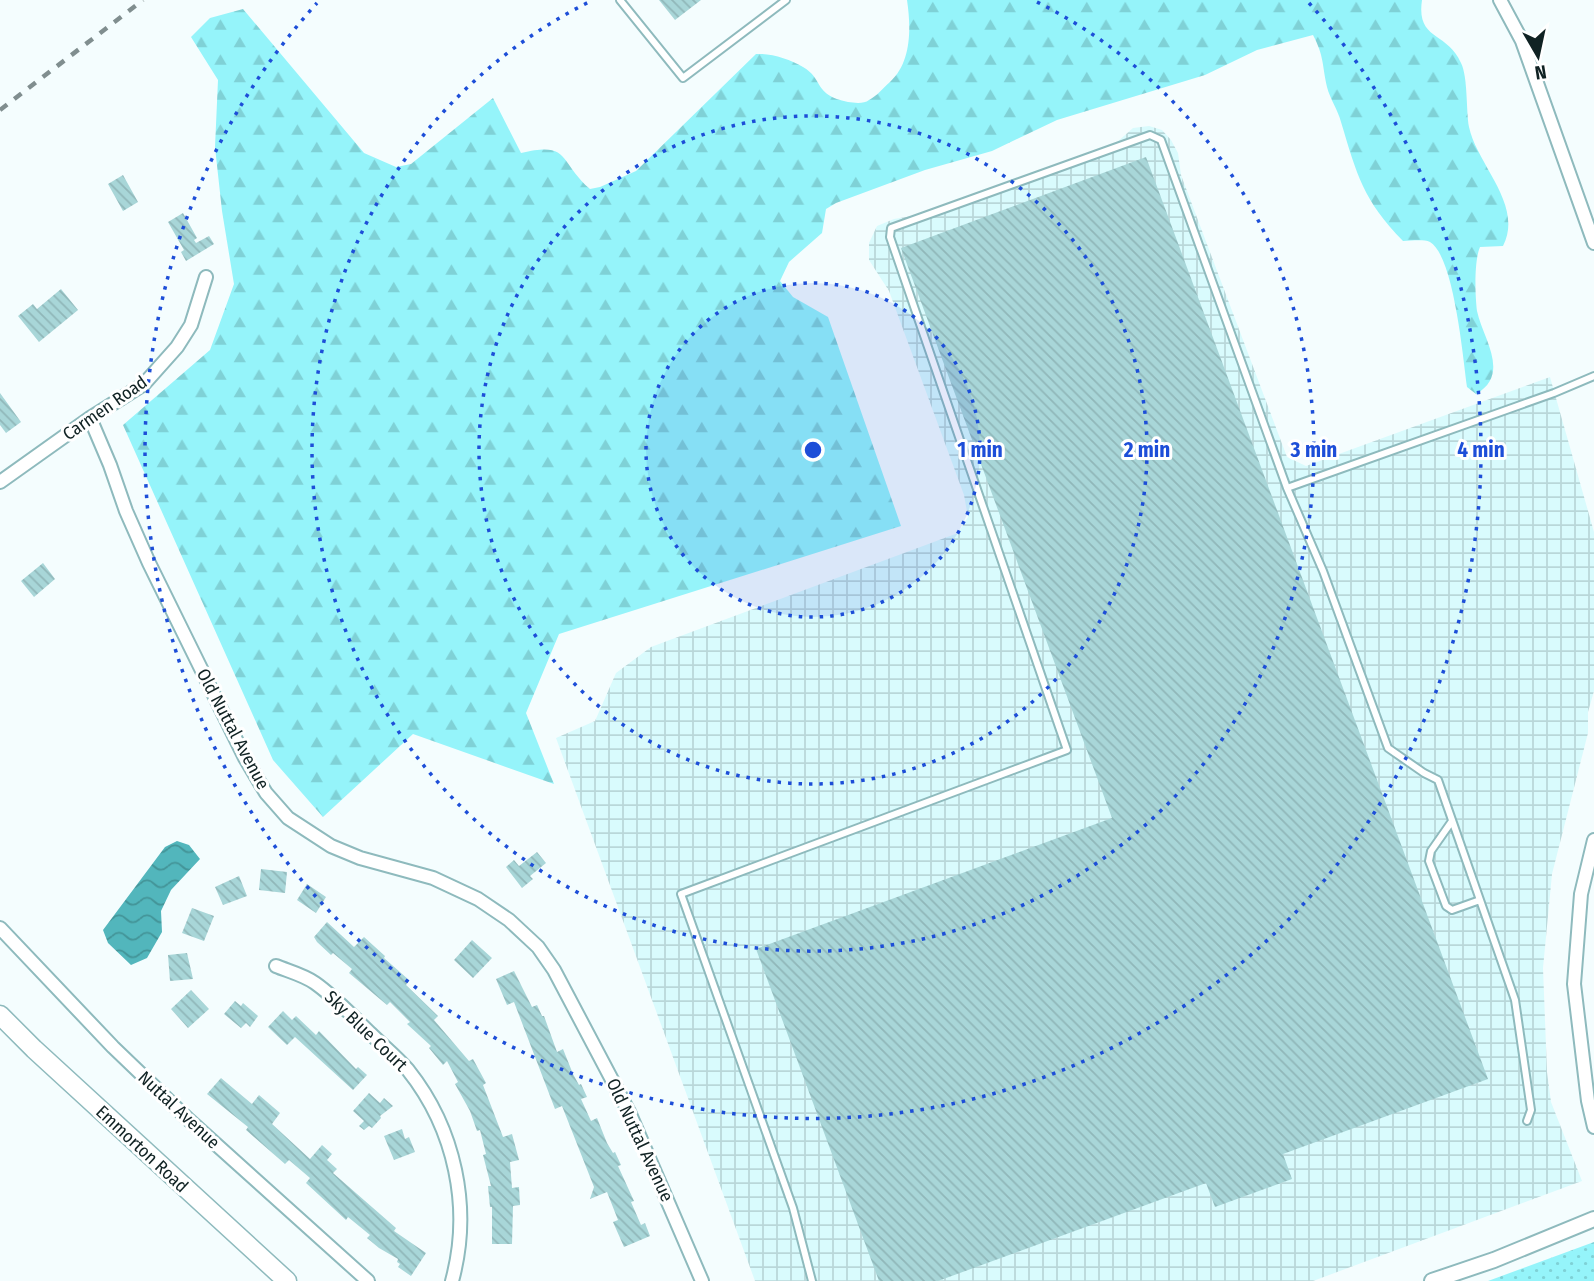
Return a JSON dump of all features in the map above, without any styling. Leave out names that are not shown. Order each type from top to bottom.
[{"type":"main road","name":"Emmorton Road","points":[[0,1015],[84,1096],[287,1281]]},
{"type":"street","points":[[1500,0],[1522,41],[1594,243]]},
{"type":"street","name":"Carmen Road","points":[[0,482],[90,418],[144,384],[177,347],[191,325],[206,277]]},
{"type":"street","name":"Old Nuttal Avenue","points":[[90,418],[110,465],[125,511],[149,563],[245,758],[266,793],[288,818],[331,846],[360,858],[433,878],[478,899],[509,920],[538,947],[554,970],[629,1112],[702,1281]]},
{"type":"street","points":[[1594,840],[1581,894],[1574,985],[1588,1101],[1594,1127]]},
{"type":"street","name":"Nuttal Avenue","points":[[0,928],[113,1047],[189,1120],[368,1281]]},
{"type":"street","name":"Sky Blue Court","points":[[276,966],[313,981],[344,1008],[407,1069],[439,1119],[460,1194],[457,1261],[452,1281]]},
{"type":"street","points":[[1432,1281],[1469,1275],[1594,1219]]},
{"type":"lane","points":[[620,0],[683,78],[786,0]]},
{"type":"lane","points":[[812,1281],[793,1208],[681,894],[1067,750],[890,237],[891,228],[1150,135],[1161,139],[1287,488],[1323,571],[1388,747],[1438,780],[1515,1000],[1531,1111],[1527,1121]]},
{"type":"lane","points":[[1287,488],[1554,393],[1594,376]]},
{"type":"lane","points":[[1452,821],[1431,851],[1429,861],[1446,906],[1452,910],[1480,900]]},
{"type":"shaded area","points":[[1149,126],[1162,130],[1178,153],[1181,175],[1287,457],[1306,466],[1550,377],[1594,532],[1594,691],[1588,712],[1588,733],[1552,874],[1543,968],[1547,1072],[1551,1102],[1582,1181],[1313,1281],[755,1281],[556,738],[595,721],[616,673],[651,647],[958,533],[968,517],[964,495],[889,291],[869,260],[869,243],[877,226],[1116,143],[1133,128]]},
{"type":"green space","points":[[907,0],[1422,0],[1421,13],[1428,30],[1448,45],[1461,63],[1465,77],[1469,127],[1504,200],[1508,215],[1508,231],[1503,246],[1480,247],[1477,261],[1477,311],[1492,356],[1492,377],[1476,394],[1467,387],[1456,309],[1445,266],[1430,242],[1403,241],[1370,199],[1328,91],[1321,55],[1313,35],[1257,50],[1205,75],[1057,120],[992,151],[925,170],[836,203],[826,209],[822,233],[789,262],[780,281],[793,297],[828,317],[901,526],[559,634],[526,713],[554,784],[413,734],[323,817],[273,760],[123,425],[210,350],[234,284],[215,147],[218,80],[191,37],[210,18],[243,9],[364,153],[396,167],[411,164],[493,98],[521,153],[537,150],[556,152],[590,189],[636,171],[756,54],[774,56],[798,64],[810,72],[824,91],[837,99],[859,103],[872,98],[897,74],[906,54],[909,33]]},
{"type":"green space","points":[[1594,1242],[1594,1281],[1488,1281]]},
{"type":"water","points":[[177,841],[189,845],[200,859],[171,890],[161,911],[162,932],[147,958],[131,965],[108,943],[103,930],[165,847]]},
{"type":"building","points":[[659,0],[701,0],[675,20]]},
{"type":"building","points":[[1146,157],[1488,1079],[1283,1154],[1292,1179],[1215,1207],[1206,1183],[938,1281],[879,1281],[756,949],[1112,818],[901,248]]},
{"type":"building","points":[[123,175],[138,202],[123,211],[108,184]]},
{"type":"building","points":[[183,213],[197,238],[194,240],[196,243],[209,236],[214,244],[186,261],[181,252],[184,250],[168,222]]},
{"type":"building","points":[[61,289],[78,310],[39,342],[18,316],[33,304],[37,309]]},
{"type":"building","points":[[0,393],[21,422],[6,433],[0,425]]},
{"type":"building","points":[[43,563],[55,579],[34,597],[21,581]]},
{"type":"building","points":[[537,852],[546,863],[530,876],[533,879],[522,888],[506,867],[514,860],[519,866]]},
{"type":"building","points":[[261,869],[287,872],[285,893],[259,890]]},
{"type":"building","points":[[239,876],[247,896],[223,905],[215,887]]},
{"type":"building","points":[[307,884],[326,897],[316,913],[297,900]]},
{"type":"building","points":[[192,908],[214,916],[204,941],[182,933]]},
{"type":"building","points":[[327,922],[354,947],[364,937],[385,956],[384,958],[409,980],[406,985],[438,1016],[434,1020],[469,1061],[473,1059],[486,1083],[483,1085],[503,1137],[512,1134],[519,1160],[510,1162],[512,1188],[519,1187],[520,1205],[513,1206],[512,1244],[492,1244],[492,1207],[488,1186],[491,1186],[483,1155],[486,1154],[480,1130],[477,1131],[447,1061],[443,1065],[429,1048],[431,1046],[407,1024],[410,1022],[390,1002],[387,1005],[349,973],[352,969],[317,942],[314,937]]},
{"type":"building","points":[[472,940],[492,958],[473,978],[454,960]]},
{"type":"building","points":[[187,953],[193,979],[170,981],[168,955]]},
{"type":"building","points":[[514,971],[532,1007],[537,1005],[544,1016],[557,1052],[563,1049],[573,1074],[579,1085],[581,1084],[587,1097],[581,1099],[591,1121],[597,1118],[607,1143],[613,1153],[615,1152],[621,1165],[618,1166],[634,1201],[631,1202],[641,1225],[645,1223],[650,1236],[624,1247],[613,1222],[618,1220],[607,1192],[590,1199],[594,1187],[562,1106],[555,1109],[514,1002],[507,1005],[496,979]]},
{"type":"building","points":[[191,990],[209,1009],[188,1028],[171,1009]]},
{"type":"building","points":[[235,1001],[241,1006],[243,1003],[258,1016],[250,1027],[246,1023],[241,1028],[224,1014]]},
{"type":"building","points":[[283,1011],[292,1020],[296,1016],[316,1035],[319,1031],[356,1069],[358,1067],[367,1075],[353,1090],[295,1037],[287,1045],[268,1027]]},
{"type":"building","points":[[221,1078],[252,1104],[259,1095],[280,1113],[272,1124],[310,1159],[322,1145],[332,1154],[327,1160],[337,1169],[333,1173],[396,1228],[394,1231],[426,1253],[411,1276],[398,1267],[398,1259],[379,1248],[367,1238],[370,1235],[348,1217],[346,1220],[306,1183],[310,1178],[289,1160],[285,1164],[246,1130],[248,1127],[207,1094]]},
{"type":"building","points":[[369,1093],[380,1103],[384,1098],[393,1106],[380,1116],[372,1128],[369,1126],[364,1130],[359,1126],[364,1121],[353,1111]]},
{"type":"building","points":[[402,1129],[405,1139],[409,1137],[415,1152],[394,1160],[384,1136]]},
{"type":"railway","points":[[0,110],[143,0]]}]
